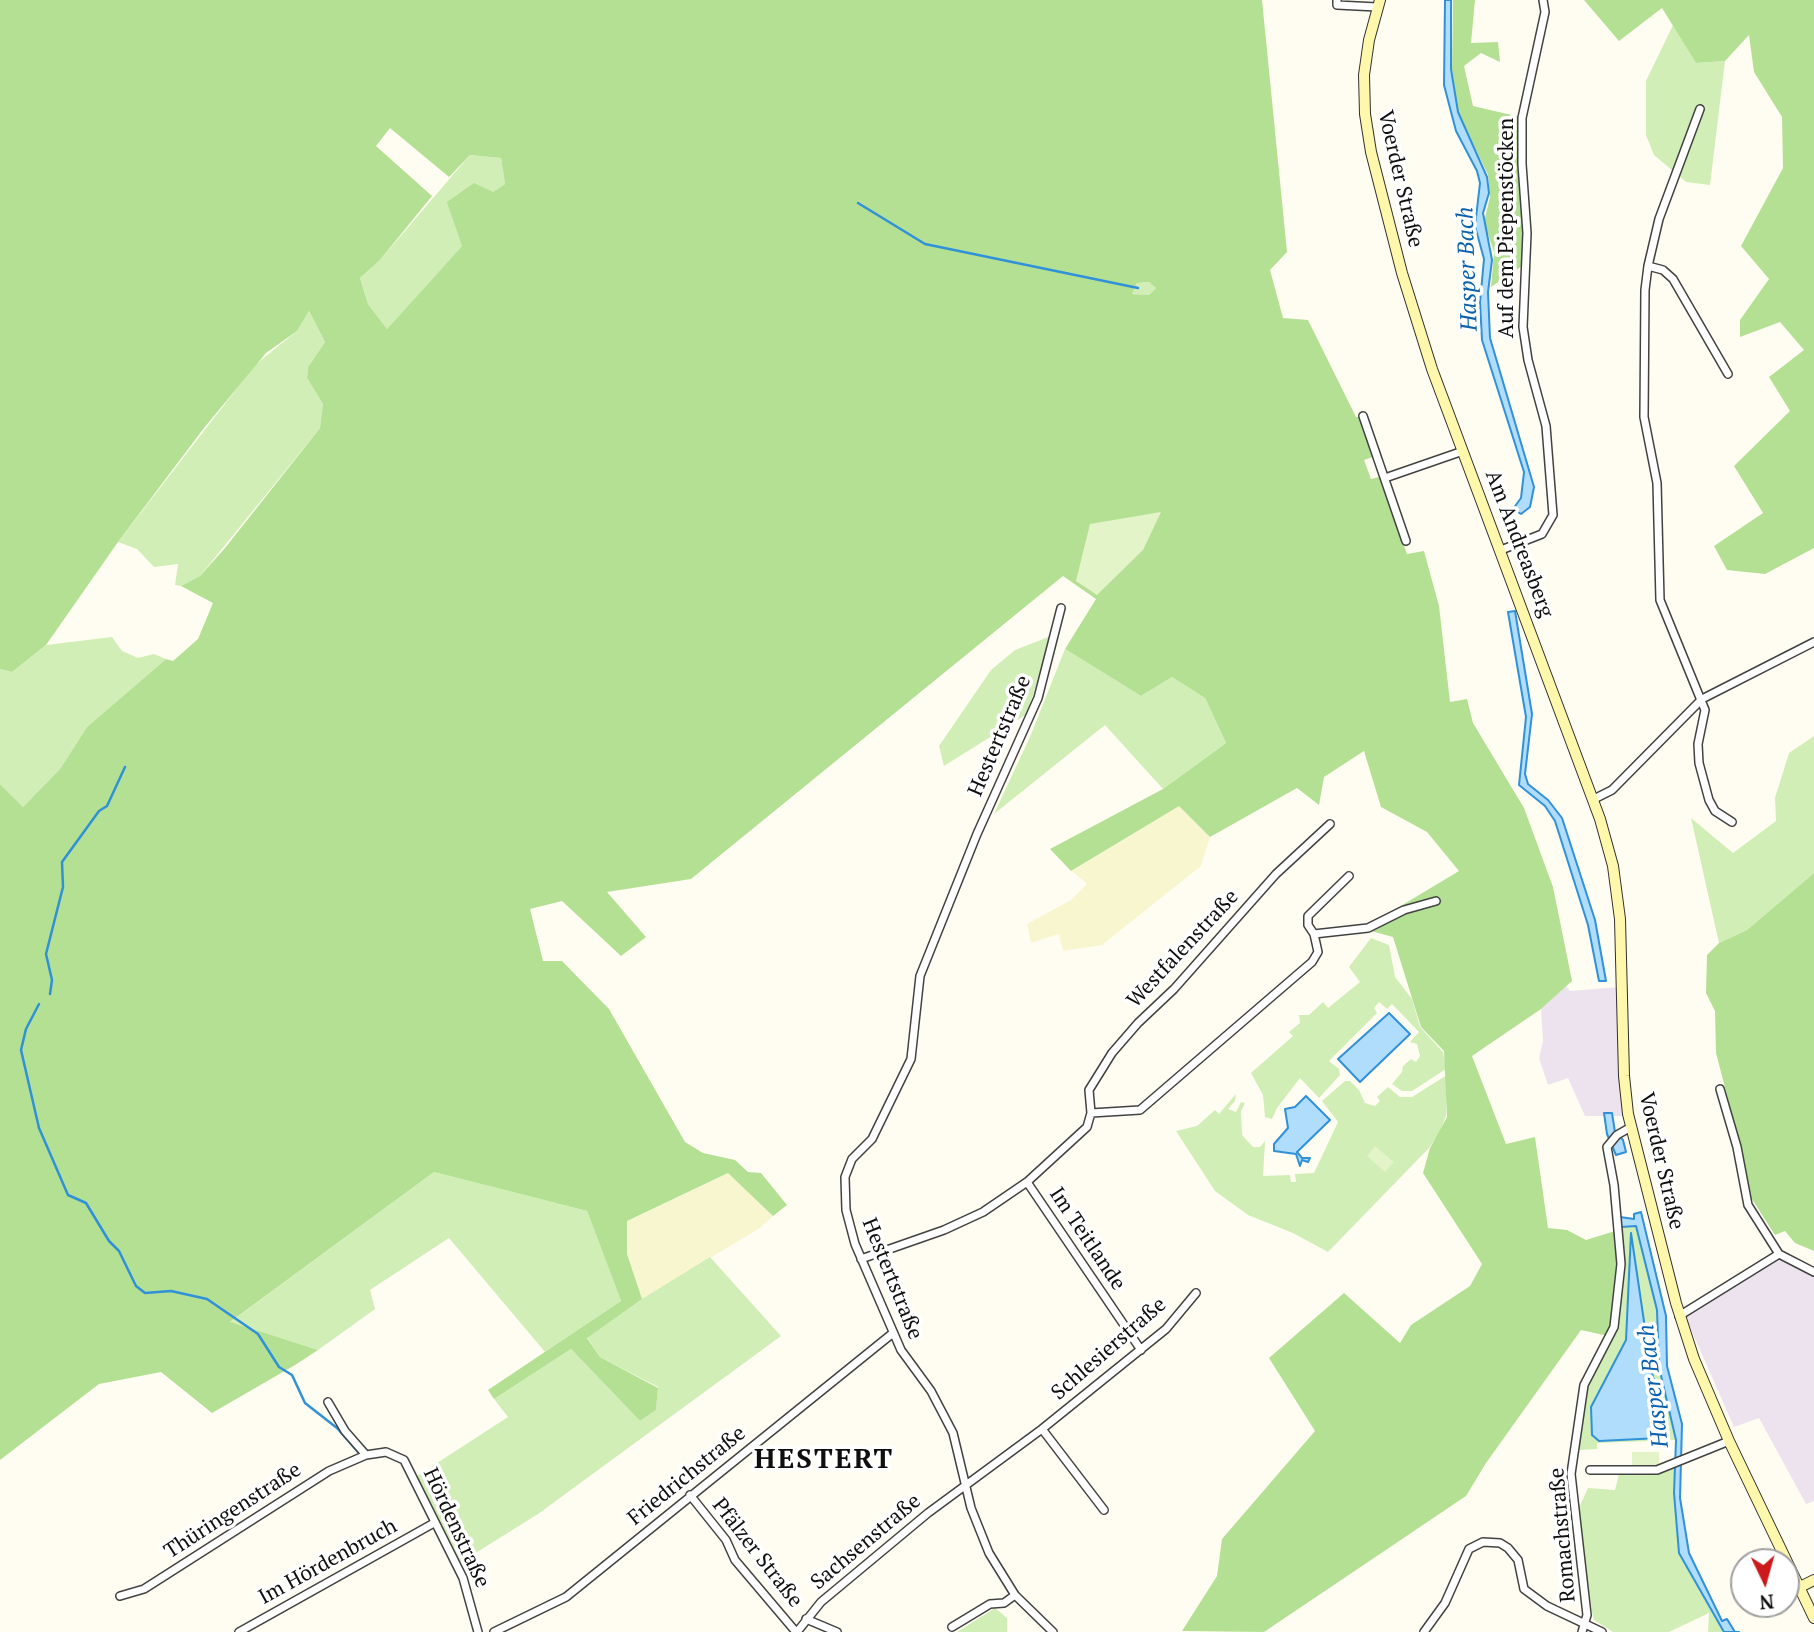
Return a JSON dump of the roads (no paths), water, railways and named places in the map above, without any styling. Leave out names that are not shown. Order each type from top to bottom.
[{"type":"main road","name":"Voerder Straße","points":[[1379,4],[1365,66],[1367,132],[1415,316]]},
{"type":"main road","name":"Am Andreasberg","points":[[1415,316],[1539,651]]},
{"type":"main road","name":"Voerder Straße","points":[[1539,651],[1594,799],[1613,866],[1620,919],[1624,1076],[1631,1128],[1679,1315],[1729,1441],[1781,1548]]},
{"type":"main road","points":[[1800,1587],[1814,1580]]},
{"type":"main road","name":"Voerder Straße","points":[[1800,1587],[1814,1618]]},
{"type":"street","name":"Voerder Straße","points":[[1337,0],[1337,5],[1379,4]]},
{"type":"street","name":"Auf dem Piepenstöcken","points":[[1501,550],[1542,534],[1553,515],[1546,426],[1528,360],[1523,327],[1527,233],[1522,118],[1545,12],[1544,0]]},
{"type":"street","points":[[1700,109],[1659,219],[1648,266],[1645,290],[1644,418],[1657,483],[1660,600],[1705,710],[1698,744],[1711,806],[1723,819],[1732,822]]},
{"type":"street","points":[[1648,266],[1663,270],[1673,279],[1728,374]]},
{"type":"street","points":[[1363,416],[1406,541]]},
{"type":"street","name":"Am Andreasberg","points":[[1385,478],[1463,451]]},
{"type":"street","name":"Hestertstraße","points":[[1053,1632],[1015,1595],[989,1553],[965,1486],[953,1433],[893,1333],[861,1259],[846,1210],[847,1167],[872,1139],[911,1059],[920,976],[977,834],[1038,698],[1061,608]]},
{"type":"street","points":[[1594,799],[1612,790],[1702,699],[1814,642]]},
{"type":"street","name":"Westfalenstraße","points":[[861,1259],[954,1226],[983,1212],[1027,1182],[1087,1127],[1091,1113],[1090,1090],[1112,1053],[1138,1023],[1174,989],[1276,874],[1330,824]]},
{"type":"street","points":[[1091,1113],[1140,1110],[1312,962],[1318,952],[1314,934],[1308,925],[1308,916],[1349,876]]},
{"type":"street","points":[[1314,934],[1368,928],[1404,910],[1436,901]]},
{"type":"street","points":[[1720,1090],[1737,1147],[1748,1205],[1779,1254],[1814,1272]]},
{"type":"street","name":"Romachstraße","points":[[1584,1628],[1583,1571],[1571,1474],[1584,1385],[1615,1327],[1621,1264],[1614,1185],[1607,1147],[1614,1138],[1631,1128]]},
{"type":"street","name":"Im Teitlande","points":[[1027,1182],[1141,1350]]},
{"type":"street","points":[[1679,1315],[1779,1254]]},
{"type":"street","name":"Schlesierstraße","points":[[965,1486],[1141,1350],[1166,1329],[1196,1293]]},
{"type":"street","name":"Friedrichstraße","points":[[494,1632],[566,1597],[893,1333]]},
{"type":"street","points":[[328,1402],[341,1425],[366,1455]]},
{"type":"street","points":[[1042,1429],[1104,1510]]},
{"type":"street","name":"Romachstraße","points":[[1590,1470],[1648,1471],[1685,1460],[1729,1441]]},
{"type":"street","name":"Hördenstraße","points":[[366,1455],[386,1452],[404,1460],[463,1578],[478,1632]]},
{"type":"street","name":"Thüringenstraße","points":[[120,1596],[144,1588],[329,1471],[366,1455]]},
{"type":"street","name":"Sachsenstraße","points":[[797,1632],[821,1602],[928,1513],[965,1486]]},
{"type":"street","name":"Pfälzer Straße","points":[[690,1495],[726,1540],[735,1560],[797,1632]]},
{"type":"street","name":"Im Hördenbruch","points":[[239,1632],[434,1523]]},
{"type":"street","name":"Romachstraße","points":[[1424,1632],[1445,1603],[1469,1549],[1483,1542],[1500,1543],[1518,1560],[1524,1589],[1584,1628]]},
{"type":"street","points":[[952,1627],[990,1604],[1004,1603],[1015,1595]]},
{"type":"street","name":"Pfälzer Straße","points":[[806,1619],[837,1632]]},
{"type":"street","points":[[1584,1628],[1602,1632]]},
{"type":"water","points":[[1445,0],[1451,0],[1451,69],[1458,112],[1487,177],[1489,193],[1483,213],[1492,260],[1488,292],[1490,338],[1534,487],[1530,507],[1521,514],[1513,509],[1521,498],[1524,472],[1482,340],[1480,302],[1484,259],[1475,226],[1480,183],[1477,171],[1456,131],[1444,85]]},
{"type":"water","points":[[1515,611],[1532,714],[1525,774],[1528,784],[1548,800],[1562,818],[1595,920],[1606,981],[1599,981],[1588,925],[1555,821],[1545,806],[1519,785],[1526,717],[1508,612]]},
{"type":"water","points":[[1389,1013],[1410,1034],[1360,1082],[1338,1059]]},
{"type":"water","points":[[1306,1096],[1330,1120],[1297,1152],[1302,1158],[1310,1158],[1308,1162],[1302,1160],[1300,1166],[1296,1154],[1274,1151],[1274,1144],[1288,1128],[1285,1109],[1295,1107]]},
{"type":"water","points":[[1604,1113],[1612,1113],[1615,1132],[1623,1140],[1626,1152],[1616,1155],[1607,1134]]},
{"type":"water","points":[[1641,1212],[1666,1316],[1667,1366],[1682,1424],[1680,1498],[1689,1553],[1722,1621],[1727,1619],[1735,1632],[1724,1632],[1679,1553],[1674,1493],[1676,1440],[1659,1367],[1657,1310],[1636,1226],[1621,1227],[1620,1217],[1634,1219],[1634,1214]]},
{"type":"water","name":"Hasper Bach","points":[[1631,1233],[1651,1369],[1667,1430],[1660,1438],[1599,1441],[1592,1435],[1591,1407],[1626,1340]]},
{"type":"waterway","points":[[858,203],[925,244],[1138,288]]},
{"type":"waterway","points":[[50,994],[52,980],[46,954],[63,887],[62,862],[99,811],[107,806],[125,767]]},
{"type":"waterway","points":[[39,1004],[26,1029],[21,1050],[39,1128],[68,1195],[86,1203],[109,1241],[119,1251],[136,1286],[145,1293],[171,1291],[207,1299],[258,1334],[279,1367],[292,1375],[305,1403],[337,1428],[358,1452]]},
{"type":"district","name":"HESTERT","points":[[824,1460]]}]
